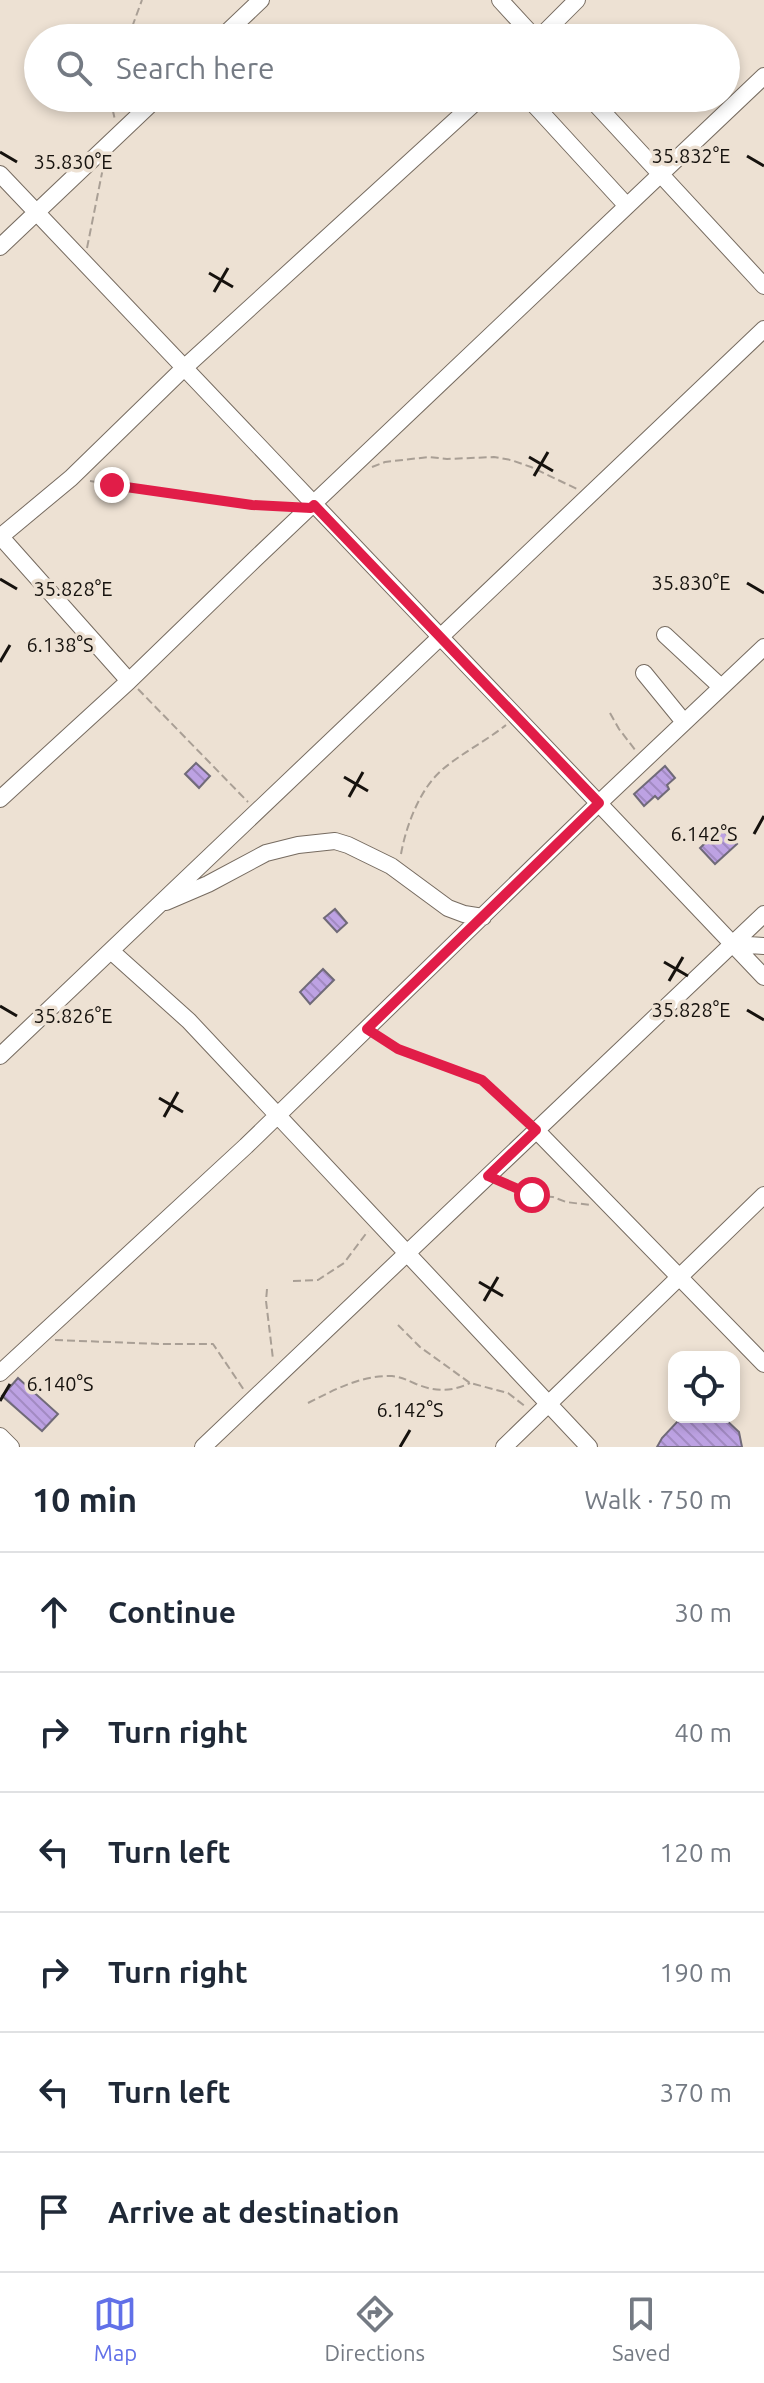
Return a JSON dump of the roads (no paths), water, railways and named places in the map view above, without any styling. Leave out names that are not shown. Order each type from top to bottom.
[{"type":"street","points":[[236,24],[261,0]]},
{"type":"street","points":[[500,0],[523,24]]},
{"type":"street","points":[[552,24],[577,0]]},
{"type":"street","points":[[740,99],[764,76]]},
{"type":"street","points":[[0,247],[142,112]]},
{"type":"street","points":[[129,681],[0,537],[71,478],[184,368],[465,112]]},
{"type":"street","points":[[541,112],[627,206]]},
{"type":"street","points":[[603,112],[764,286]]},
{"type":"street","points":[[0,799],[129,681],[726,112]]},
{"type":"street","points":[[0,174],[312,506],[764,977]]},
{"type":"street","points":[[0,1056],[764,329]]},
{"type":"street","points":[[665,635],[721,687]]},
{"type":"street","points":[[0,1373],[278,1115],[764,647]]},
{"type":"street","points":[[644,673],[684,722]]},
{"type":"street","points":[[159,904],[208,884],[266,853],[280,848],[335,841],[397,870],[448,908],[483,917]]},
{"type":"street","points":[[203,1447],[764,914]]},
{"type":"street","points":[[733,944],[764,946]]},
{"type":"street","points":[[111,951],[189,1021],[407,1253],[543,1409],[589,1447]]},
{"type":"street","points":[[536,1130],[764,1364]]},
{"type":"street","points":[[504,1447],[764,1195]]},
{"type":"street","points":[[0,1436],[11,1447]]}]
